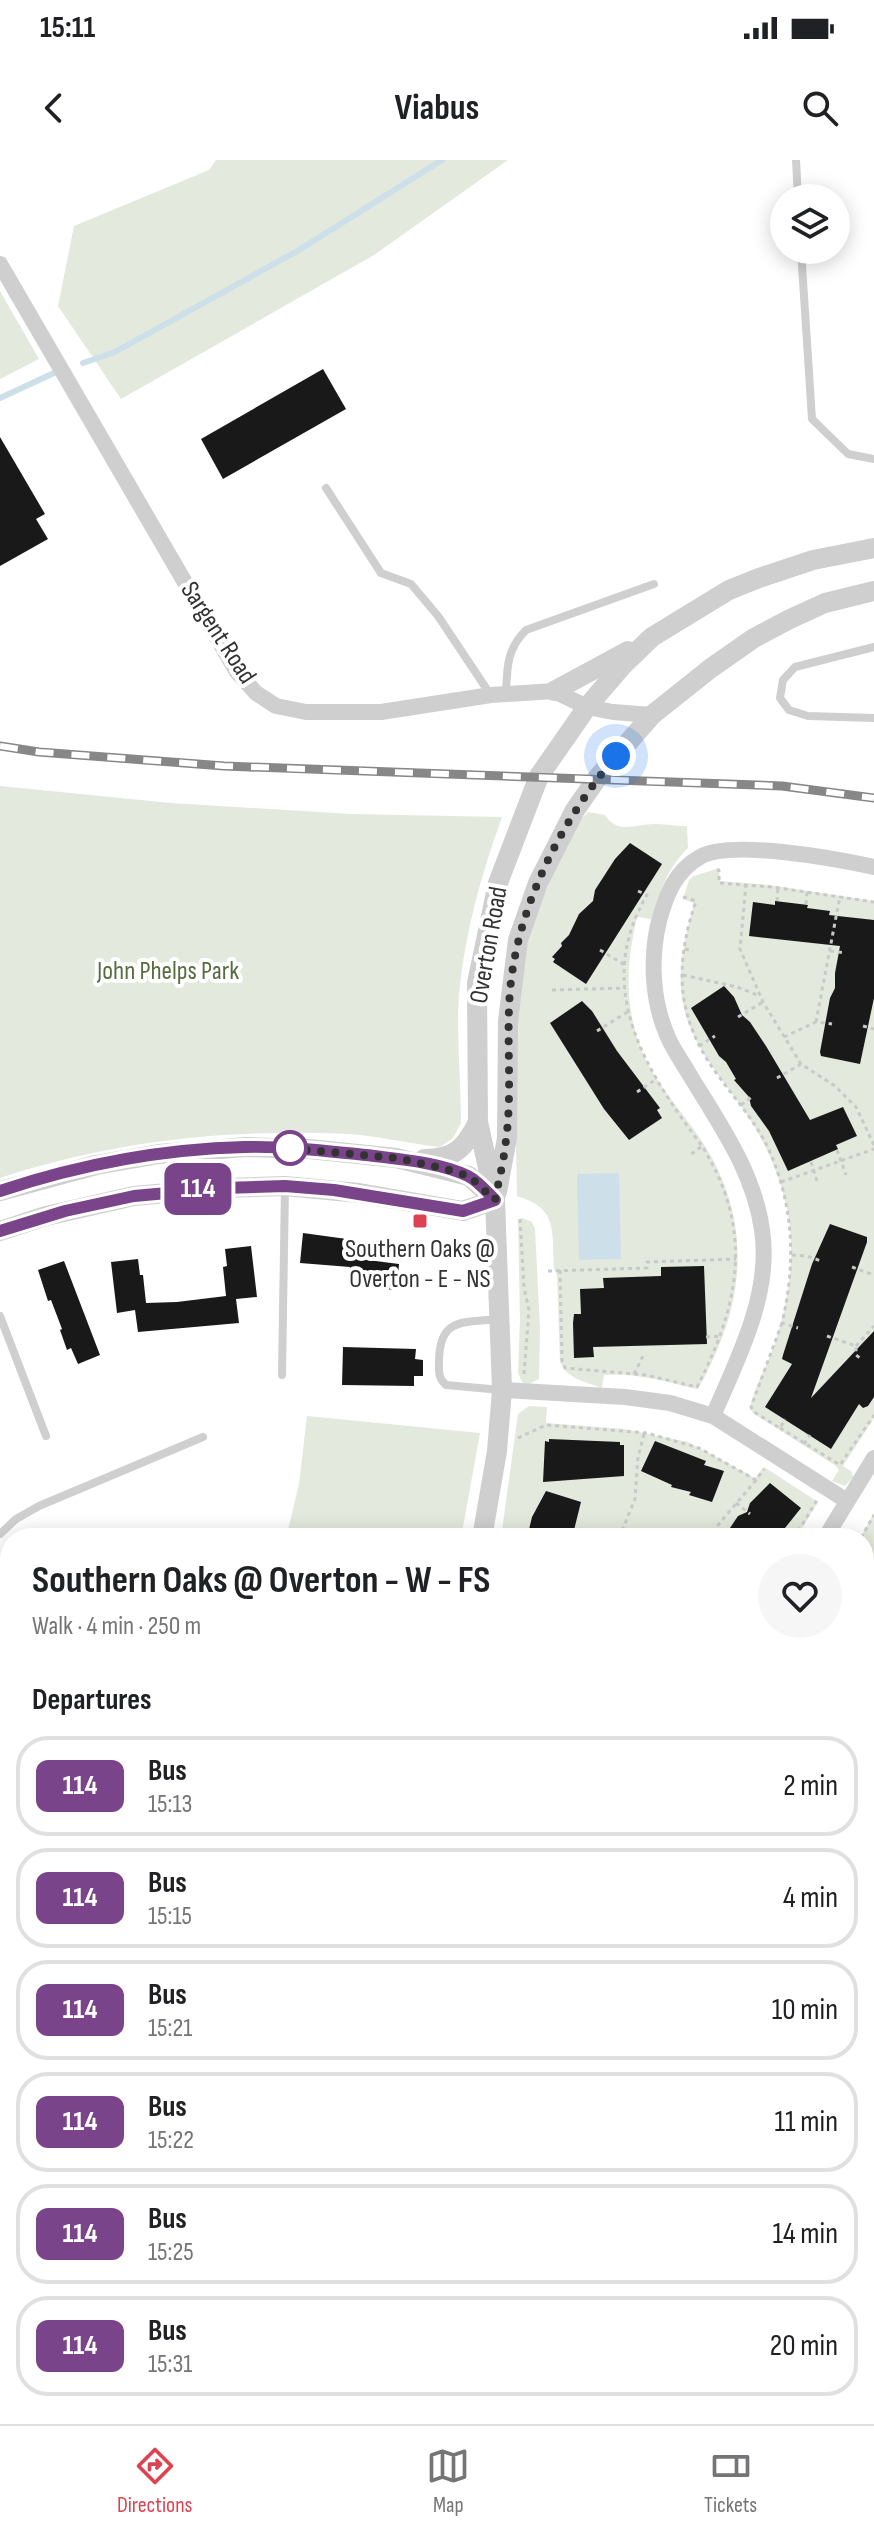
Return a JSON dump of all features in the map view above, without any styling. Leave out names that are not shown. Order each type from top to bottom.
[{"type":"street","name":"Sargent Road","points":[[0,264],[237,672],[256,693],[276,706],[306,712],[381,712],[498,694],[554,691],[587,707],[652,715]]},
{"type":"street","name":"Overton Road","points":[[484,1528],[497,1451],[502,1390],[495,1200],[478,1122],[477,983],[498,883],[539,776],[587,707],[652,637],[729,590],[813,560],[874,548]]},
{"type":"street","points":[[495,1200],[507,1138],[508,1021],[518,940],[538,883],[575,810],[598,777],[652,715],[754,638],[825,603],[874,591]]},
{"type":"street","points":[[554,691],[652,637]]},
{"type":"street","points":[[713,1416],[754,1313],[762,1270],[763,1235],[745,1167],[667,1035],[657,1003],[653,965],[656,932],[664,902],[675,877],[688,865],[702,855],[723,851],[779,852],[874,867]]},
{"type":"street","points":[[0,1191],[96,1165],[202,1149],[284,1148],[434,1159],[453,1154],[467,1143],[478,1122]]},
{"type":"street","points":[[284,1148],[285,1186]]},
{"type":"street","points":[[396,1158],[469,1176],[495,1200]]},
{"type":"street","points":[[0,1231],[71,1209],[175,1191],[285,1186],[359,1193],[463,1211],[495,1200]]},
{"type":"street","points":[[502,1390],[625,1397],[670,1403],[713,1416],[847,1501]]},
{"type":"street","points":[[831,1528],[874,1458]]},
{"type":"lane","points":[[796,160],[797,184]]},
{"type":"lane","points":[[802,264],[812,419],[848,454],[874,459]]},
{"type":"lane","points":[[326,488],[381,573],[411,584],[498,694]]},
{"type":"lane","points":[[498,694],[507,657],[515,641],[526,630],[654,584]]},
{"type":"lane","points":[[874,647],[795,667],[783,680],[780,698],[789,710],[808,716],[874,718]]},
{"type":"lane","points":[[282,1375],[285,1186]]},
{"type":"lane","points":[[0,1316],[46,1436]]},
{"type":"lane","points":[[500,1319],[460,1323],[446,1328],[440,1340],[439,1375],[446,1385],[502,1390]]},
{"type":"lane","points":[[6,1528],[39,1506],[203,1437]]},
{"type":"path","points":[[712,871],[719,870],[719,883],[874,902]]},
{"type":"path","points":[[746,884],[740,949],[760,996],[801,1064],[851,1100],[860,1112],[874,1147],[781,1182]]},
{"type":"path","points":[[777,901],[778,888]]},
{"type":"path","points":[[685,891],[683,897],[696,901],[681,974],[686,1011],[699,1046],[768,1149],[781,1182],[790,1219],[792,1255],[782,1323],[751,1407],[758,1416],[840,1465],[874,1415]]},
{"type":"path","points":[[806,904],[807,892]]},
{"type":"path","points":[[816,1022],[840,896]]},
{"type":"path","points":[[685,949],[693,951]]},
{"type":"path","points":[[600,950],[625,965]]},
{"type":"path","points":[[830,951],[845,953]]},
{"type":"path","points":[[681,974],[737,987],[760,996]]},
{"type":"path","points":[[552,990],[625,988]]},
{"type":"path","points":[[738,1017],[763,1002]]},
{"type":"path","points":[[597,1031],[629,1011]]},
{"type":"path","points":[[784,1037],[816,1022],[832,1024]]},
{"type":"path","points":[[863,1026],[874,1029]]},
{"type":"path","points":[[699,1046],[715,1036]]},
{"type":"path","points":[[777,1078],[801,1064]]},
{"type":"path","points":[[637,1092],[655,1080]]},
{"type":"path","points":[[741,1105],[753,1096]]},
{"type":"path","points":[[560,1270],[562,1360],[565,1368],[634,1374],[697,1387],[720,1336],[732,1295],[736,1259],[733,1220],[722,1183],[702,1146],[690,1155]]},
{"type":"path","points":[[837,1150],[846,1175]]},
{"type":"path","points":[[811,1162],[817,1181]]},
{"type":"path","points":[[520,1219],[524,1288],[529,1310],[523,1382]]},
{"type":"path","points":[[792,1255],[821,1261]]},
{"type":"path","points":[[548,1271],[647,1268],[647,1262],[736,1259]]},
{"type":"path","points":[[852,1267],[874,1275]]},
{"type":"path","points":[[782,1323],[798,1328]]},
{"type":"path","points":[[861,1359],[856,1355],[856,1346],[874,1326]]},
{"type":"path","points":[[706,1337],[720,1336]]},
{"type":"path","points":[[827,1336],[856,1346]]},
{"type":"path","points":[[634,1374],[641,1359],[647,1355]]},
{"type":"path","points":[[780,1428],[785,1419]]},
{"type":"path","points":[[516,1440],[546,1425],[644,1433],[699,1448],[756,1480]]},
{"type":"path","points":[[623,1528],[635,1499],[638,1457],[644,1433]]},
{"type":"path","points":[[804,1444],[810,1435]]},
{"type":"path","points":[[715,1528],[764,1469],[774,1475]]},
{"type":"path","points":[[800,1528],[816,1502],[805,1495]]},
{"type":"path","points":[[736,1503],[750,1514]]},
{"type":"green space","points":[[216,160],[508,160],[374,255],[121,399],[58,306],[74,226],[209,170]]},
{"type":"green space","points":[[0,291],[39,359],[0,379]]},
{"type":"green space","name":"John Phelps Park","points":[[0,786],[171,803],[351,814],[502,817],[487,860],[465,948],[458,1026],[461,1123],[453,1138],[440,1147],[349,1134],[215,1136],[87,1154],[0,1178]]},
{"type":"green space","points":[[588,812],[605,815],[621,827],[654,824],[687,826],[688,848],[669,872],[651,919],[637,917],[631,949],[629,996],[634,1027],[645,1058],[705,1146],[729,1198],[735,1224],[737,1277],[732,1304],[714,1357],[697,1389],[651,1378],[616,1374],[604,1375],[602,1388],[578,1379],[563,1368],[560,1362],[557,1275],[550,1223],[540,1207],[517,1196],[515,1093],[519,955],[572,828]]},
{"type":"green space","points":[[719,868],[720,881],[874,901],[874,1418],[843,1466],[852,1472],[853,1477],[845,1486],[832,1481],[839,1470],[836,1466],[753,1413],[750,1408],[782,1319],[790,1270],[791,1237],[784,1195],[765,1146],[703,1053],[683,1004],[681,966],[694,903],[683,899],[689,880]]},
{"type":"green space","points":[[522,1218],[532,1222],[535,1229],[540,1329],[539,1379],[527,1385],[518,1373],[518,1221]]},
{"type":"green space","points":[[529,1406],[547,1407],[546,1423],[624,1429],[688,1442],[755,1478],[764,1467],[818,1502],[802,1528],[502,1528],[518,1414]]},
{"type":"green space","points":[[307,1416],[480,1433],[463,1528],[288,1528],[299,1484]]},
{"type":"green space","points":[[874,1513],[874,1528],[866,1528]]},
{"type":"water","points":[[619,1173],[621,1259],[579,1260],[577,1174]]},
{"type":"building","points":[[323,369],[346,409],[223,479],[201,439]]},
{"type":"building","points":[[0,437],[45,514],[36,519],[48,539],[0,566]]},
{"type":"building","points":[[630,843],[662,864],[586,984],[553,962],[555,959],[552,957],[569,935],[579,914],[593,901],[595,890],[615,859]]},
{"type":"building","points":[[775,901],[808,905],[807,908],[830,911],[829,915],[874,920],[874,998],[860,1064],[821,1056],[820,1052],[830,998],[835,988],[840,946],[749,936],[753,902],[775,905]]},
{"type":"building","points":[[724,986],[766,1046],[810,1120],[843,1107],[857,1136],[836,1145],[838,1149],[788,1171],[769,1131],[751,1106],[749,1097],[734,1080],[691,1008]]},
{"type":"building","points":[[582,1001],[660,1108],[657,1110],[662,1118],[629,1140],[604,1109],[550,1023]]},
{"type":"building","points":[[830,1224],[867,1237],[867,1242],[811,1398],[874,1331],[874,1397],[868,1406],[863,1408],[859,1404],[831,1449],[765,1407],[792,1364],[782,1359],[783,1355],[812,1264]]},
{"type":"building","points":[[303,1233],[354,1240],[352,1258],[399,1264],[397,1290],[348,1286],[350,1267],[300,1263]]},
{"type":"building","points":[[251,1246],[257,1297],[236,1299],[239,1323],[138,1332],[135,1310],[117,1313],[111,1262],[138,1259],[146,1303],[177,1302],[226,1296],[225,1249]]},
{"type":"building","points":[[64,1261],[100,1355],[78,1364],[71,1348],[67,1350],[62,1329],[51,1300],[48,1301],[38,1270]]},
{"type":"building","points":[[704,1266],[707,1344],[593,1347],[594,1357],[574,1358],[573,1323],[574,1314],[581,1314],[580,1289],[604,1288],[603,1278],[661,1276],[661,1267]]},
{"type":"building","points":[[343,1347],[416,1349],[415,1359],[423,1360],[423,1376],[414,1376],[414,1386],[342,1385]]},
{"type":"building","points":[[549,1439],[620,1442],[624,1445],[624,1476],[543,1482],[545,1441],[549,1442]]},
{"type":"building","points":[[655,1441],[706,1461],[704,1465],[724,1471],[712,1502],[689,1495],[691,1492],[671,1487],[641,1471]]},
{"type":"building","points":[[770,1483],[801,1508],[785,1528],[730,1528],[738,1516],[747,1512],[750,1503]]},
{"type":"building","points":[[546,1491],[581,1502],[574,1528],[529,1528]]},
{"type":"waterway","points":[[83,363],[115,352],[299,250],[442,160]]},
{"type":"waterway","points":[[0,398],[54,373]]},
{"type":"railway","points":[[0,746],[39,752],[224,766],[782,786],[874,798]]},
{"type":"bus line","name":"114","points":[[0,1191],[96,1165],[159,1154],[246,1147],[309,1149],[396,1158],[469,1176],[495,1200],[463,1211],[359,1193],[285,1186],[175,1191],[83,1206],[0,1231]]},
{"type":"place","name":"Southern Oaks @ Overton - E - NS","points":[[420,1221]]},
{"type":"route","points":[[290,1148],[284,1148],[396,1158],[442,1168],[469,1176],[495,1200],[507,1138],[508,1021],[518,940],[554,849],[575,810],[616,756]]}]
